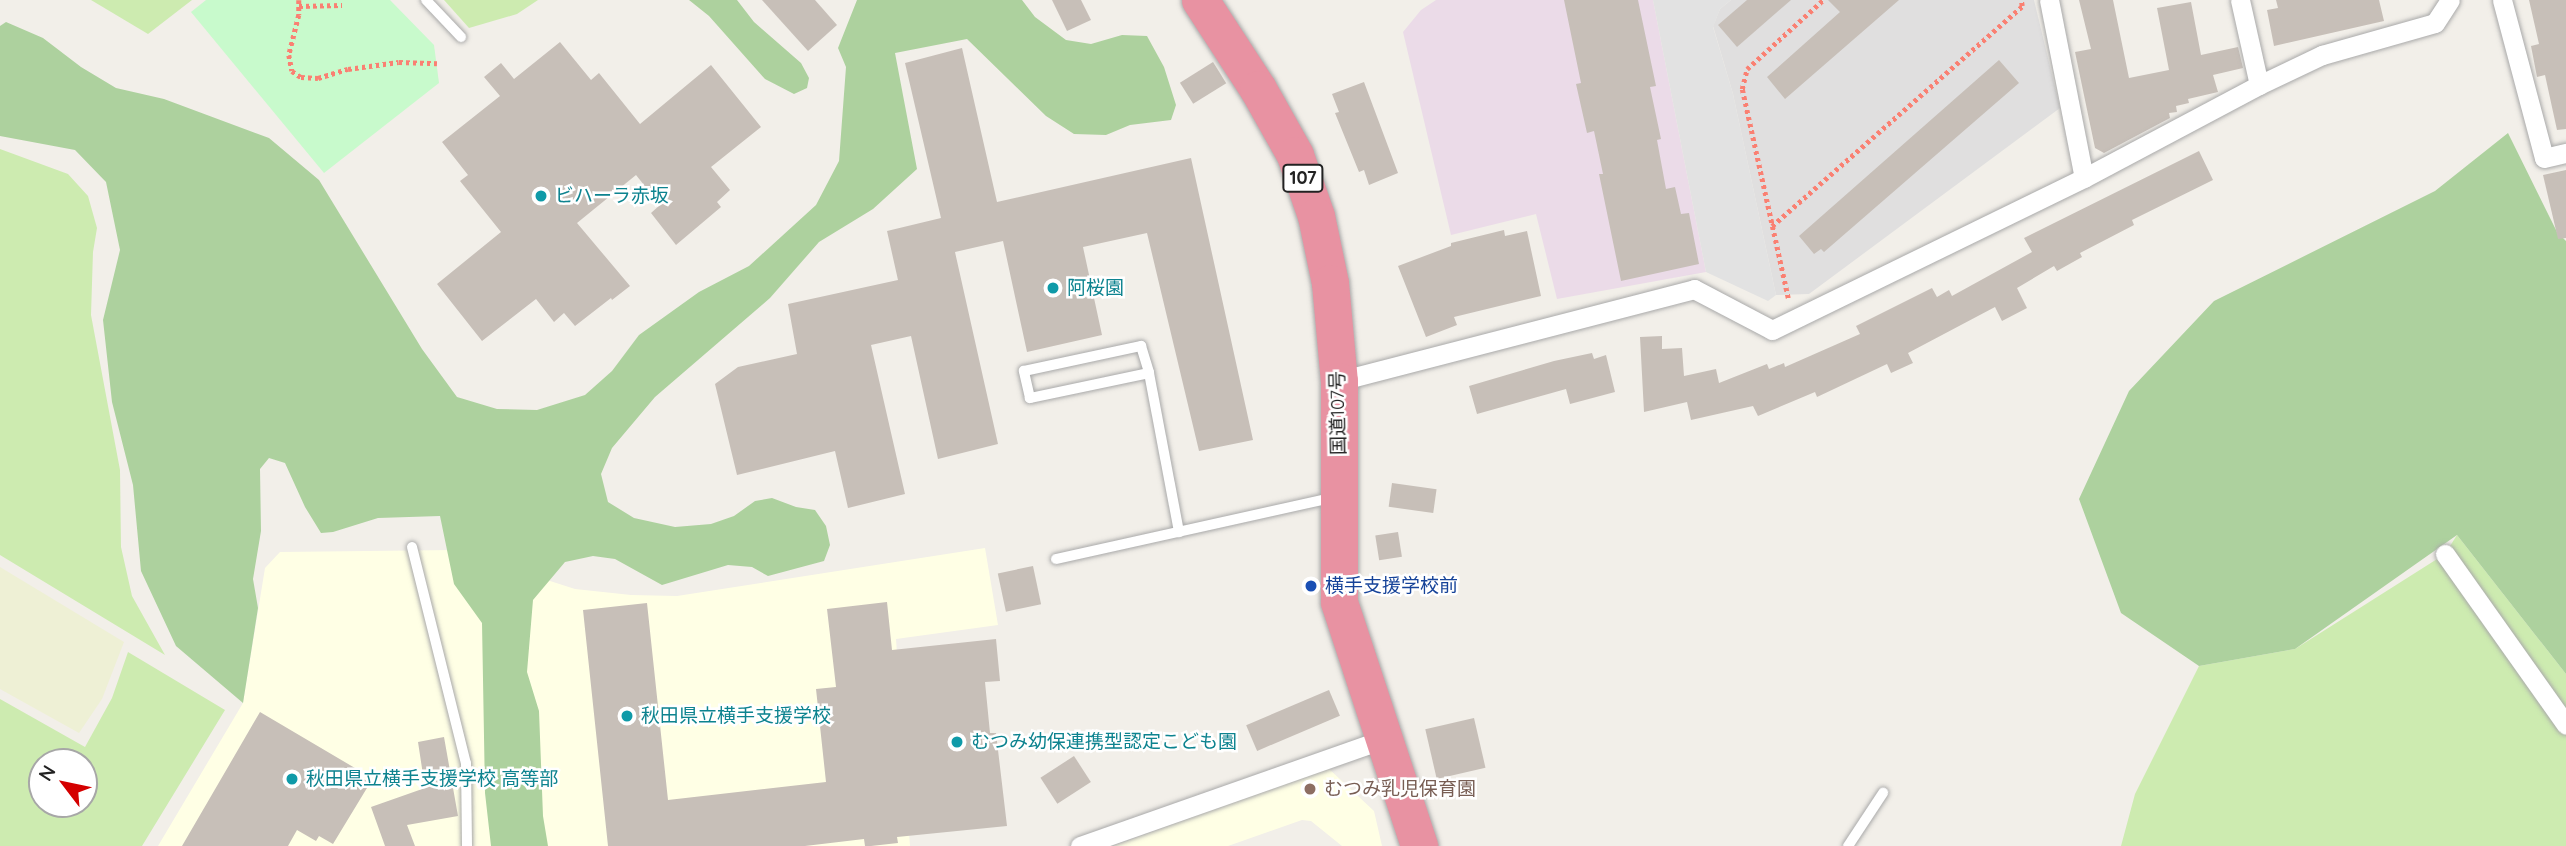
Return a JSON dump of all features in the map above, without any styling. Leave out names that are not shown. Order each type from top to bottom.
[{"type":"highway","name":"国道107号","points":[[1200,0],[1258,89],[1294,155],[1315,216],[1330,284],[1339,381],[1339,602],[1419,846]]},
{"type":"street","points":[[2049,0],[2084,178]]},
{"type":"street","points":[[2240,0],[2259,85]]},
{"type":"street","points":[[1339,381],[1694,289],[1772,330],[2084,178],[2259,85],[2322,55],[2435,23],[2450,0]]},
{"type":"street","points":[[2502,0],[2544,158],[2566,153]]},
{"type":"street","points":[[2445,554],[2566,725]]},
{"type":"street","points":[[1080,846],[1384,739]]},
{"type":"lane","points":[[426,0],[461,37]]},
{"type":"lane","points":[[1149,373],[1030,398],[1024,371],[1141,346],[1149,373],[1179,532]]},
{"type":"lane","points":[[1056,559],[1339,497]]},
{"type":"lane","points":[[412,547],[466,762],[467,846]]},
{"type":"lane","points":[[1848,846],[1883,793]]},
{"type":"path","points":[[1793,320],[1742,89],[1747,69],[1823,0]]},
{"type":"path","points":[[1772,226],[2022,6],[2021,0]]},
{"type":"path","points":[[342,5],[299,3],[289,55],[292,71],[301,77],[318,78],[348,69],[398,62],[437,63]]},
{"type":"shaded area","points":[[1436,0],[1653,0],[1706,272],[1557,299],[1536,214],[1451,235],[1403,32],[1421,10]]},
{"type":"shaded area","points":[[1653,0],[1731,0],[1720,9],[1713,27],[1733,94],[1776,295],[1768,301],[1706,272]]},
{"type":"shaded area","points":[[1731,0],[2034,0],[2060,108],[1809,294],[1776,295],[1733,94],[1713,26],[1720,9]]},
{"type":"shaded area","name":"秋田県立横手支援学校","points":[[985,548],[998,625],[896,639],[910,846],[158,846],[243,703],[265,568],[280,552],[454,550],[575,589],[631,595],[677,596]]},
{"type":"shaded area","points":[[0,567],[124,642],[102,699],[79,733],[0,689]]},
{"type":"shaded area","name":"むつみ乳児保育園","points":[[1328,768],[1374,811],[1382,846],[1342,846],[1311,821],[1302,820],[1228,846],[1113,846]]},
{"type":"green space","points":[[91,0],[192,0],[148,34]]},
{"type":"green space","points":[[206,0],[390,0],[434,45],[439,83],[324,173],[191,12]]},
{"type":"green space","points":[[444,0],[538,0],[517,14],[469,28]]},
{"type":"green space","points":[[689,0],[737,0],[754,22],[801,63],[809,78],[807,88],[794,94],[765,79],[709,16]]},
{"type":"green space","points":[[857,0],[1022,0],[1035,17],[1066,40],[1091,44],[1122,35],[1147,36],[1164,67],[1176,105],[1171,120],[1130,125],[1106,135],[1074,134],[1046,116],[967,39],[895,53],[917,169],[873,209],[819,242],[770,298],[655,397],[612,448],[601,474],[608,502],[634,518],[675,527],[711,524],[734,516],[755,501],[772,498],[796,507],[815,510],[826,526],[830,545],[824,561],[768,576],[752,567],[728,565],[662,585],[615,559],[593,556],[565,562],[533,600],[527,672],[539,711],[543,816],[548,846],[491,846],[485,793],[482,623],[454,584],[440,516],[378,518],[321,533],[305,507],[285,463],[269,458],[260,469],[261,531],[253,579],[258,608],[243,703],[176,646],[141,571],[133,485],[112,402],[103,320],[120,250],[106,182],[75,150],[0,136],[0,26],[6,22],[43,38],[81,67],[116,88],[164,99],[269,138],[319,180],[422,349],[457,397],[497,409],[537,410],[585,395],[612,371],[639,335],[699,292],[749,266],[816,205],[839,161],[846,67],[838,48]]},
{"type":"green space","points":[[2508,133],[2557,232],[2566,241],[2566,674],[2457,535],[2295,649],[2199,666],[2121,613],[2079,499],[2129,391],[2214,301],[2435,191]]},
{"type":"green space","points":[[0,149],[68,174],[88,196],[97,228],[93,252],[91,315],[120,470],[121,547],[132,596],[165,655],[0,555]]},
{"type":"green space","points":[[2457,535],[2566,674],[2566,846],[2121,846],[2135,794],[2199,666],[2295,649],[2445,554]]},
{"type":"green space","points":[[128,652],[225,710],[142,846],[0,846],[0,699],[85,747],[112,698]]},
{"type":"building","points":[[762,0],[815,0],[837,25],[808,51]]},
{"type":"building","points":[[1052,0],[1081,0],[1091,20],[1067,31]]},
{"type":"building","points":[[1564,0],[1638,0],[1656,86],[1650,87],[1661,139],[1657,140],[1666,189],[1675,187],[1681,214],[1689,213],[1699,264],[1621,281],[1599,174],[1603,174],[1594,131],[1587,133],[1576,84],[1581,83]]},
{"type":"building","points":[[1747,0],[1791,0],[1737,47],[1718,25]]},
{"type":"building","points":[[1828,0],[1899,0],[1785,99],[1767,77],[1840,12]]},
{"type":"building","points":[[2079,0],[2113,0],[2129,78],[2169,70],[2157,8],[2191,2],[2201,55],[2238,47],[2243,68],[2213,75],[2218,92],[2188,99],[2189,103],[2176,106],[2177,112],[2169,113],[2170,118],[2104,153],[2095,148],[2075,52],[2091,49]]},
{"type":"building","points":[[2276,0],[2379,0],[2384,21],[2274,46],[2267,10],[2278,8]]},
{"type":"building","points":[[2529,0],[2566,0],[2566,129],[2557,130],[2545,75],[2537,77],[2531,46],[2539,44]]},
{"type":"building","name":"ビハーラ赤坂","points":[[560,42],[591,80],[599,73],[640,124],[711,65],[761,127],[711,167],[730,190],[717,202],[721,207],[676,245],[651,213],[660,205],[636,175],[577,223],[630,286],[612,300],[611,298],[575,326],[564,313],[554,322],[536,299],[482,341],[437,284],[501,232],[460,181],[468,175],[442,142],[500,96],[484,77],[501,63],[514,79]]},
{"type":"building","name":"阿桜園","points":[[962,48],[997,202],[1191,158],[1253,440],[1199,451],[1147,233],[1083,247],[1102,335],[1027,352],[1003,241],[955,252],[998,444],[938,459],[911,336],[871,345],[905,494],[848,508],[835,451],[737,475],[715,384],[738,367],[797,354],[788,304],[898,280],[887,231],[941,218],[905,63]]},
{"type":"building","points":[[1999,60],[2019,83],[1824,252],[1821,249],[1814,254],[1799,236]]},
{"type":"building","points":[[1213,62],[1226,83],[1193,104],[1180,83]]},
{"type":"building","points":[[1364,82],[1398,173],[1369,185],[1364,170],[1359,172],[1335,113],[1339,112],[1332,94]]},
{"type":"building","points":[[2199,151],[2213,180],[2132,220],[2134,225],[2080,253],[2082,257],[2057,271],[2054,266],[2017,288],[2027,308],[2002,321],[1995,307],[1908,353],[1913,363],[1891,373],[1887,364],[1817,397],[1815,392],[1758,416],[1753,406],[1691,420],[1687,402],[1644,412],[1640,337],[1662,336],[1662,349],[1682,348],[1684,376],[1716,369],[1719,383],[1767,364],[1769,369],[1784,363],[1785,367],[1860,334],[1856,326],[1932,288],[1937,297],[1949,290],[1952,296],[2032,252],[2024,238]]},
{"type":"building","points":[[2566,170],[2566,238],[2558,239],[2543,175]]},
{"type":"building","points":[[1504,230],[1505,236],[1527,231],[1541,296],[1454,317],[1457,325],[1426,337],[1398,266],[1451,246],[1451,243]]},
{"type":"building","points":[[1592,353],[1594,359],[1606,355],[1615,392],[1570,404],[1566,389],[1477,414],[1469,386],[1554,361]]},
{"type":"building","points":[[1392,483],[1437,489],[1433,513],[1389,507]]},
{"type":"building","points":[[1398,532],[1402,557],[1379,560],[1375,536]]},
{"type":"building","points":[[1033,566],[1041,604],[1006,612],[998,573]]},
{"type":"building","name":"秋田県立横手支援学校","points":[[887,602],[892,650],[996,639],[1000,681],[985,682],[990,733],[996,733],[1007,826],[897,837],[898,843],[871,846],[865,846],[864,839],[805,846],[608,846],[583,610],[647,603],[668,800],[826,782],[816,689],[836,687],[827,609]]},
{"type":"building","points":[[1329,690],[1340,716],[1257,751],[1246,725]]},
{"type":"building","name":"秋田県立横手支援学校 高等部","points":[[260,712],[360,771],[357,775],[370,783],[333,844],[319,836],[316,841],[297,830],[288,846],[182,846]]},
{"type":"building","points":[[1474,718],[1485,768],[1437,779],[1425,729]]},
{"type":"building","points":[[444,737],[458,816],[407,825],[415,846],[385,846],[371,807],[425,788],[418,742]]},
{"type":"building","points":[[1074,756],[1091,782],[1057,804],[1040,778]]},
{"type":"place","name":"ビハーラ赤坂","points":[[541,196]]},
{"type":"place","name":"阿桜園","points":[[1053,288]]},
{"type":"place","name":"横手支援学校前","points":[[1311,586]]},
{"type":"place","name":"秋田県立横手支援学校","points":[[627,716]]},
{"type":"place","name":"むつみ幼保連携型認定こども園","points":[[957,742]]},
{"type":"place","name":"秋田県立横手支援学校 高等部","points":[[292,779]]},
{"type":"place","name":"むつみ乳児保育園","points":[[1310,789]]}]
